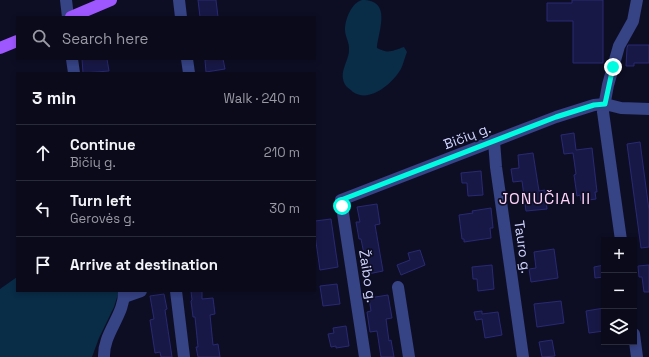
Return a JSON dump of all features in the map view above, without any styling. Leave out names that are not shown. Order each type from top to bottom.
[{"type":"main road","points":[[73,16],[110,0]]},
{"type":"main road","points":[[0,48],[16,41]]},
{"type":"street","points":[[66,0],[68,16]]},
{"type":"street","points":[[179,0],[181,16]]},
{"type":"street","points":[[621,237],[604,116],[608,85],[619,46],[633,21],[637,0]]},
{"type":"street","points":[[72,60],[74,72]]},
{"type":"street","points":[[187,60],[189,72]]},
{"type":"street","points":[[605,104],[621,108],[649,109]]},
{"type":"street","name":"Bičių g.","points":[[341,200],[556,117],[594,105],[605,104]]},
{"type":"street","name":"Tauro g.","points":[[494,142],[496,167],[523,357]]},
{"type":"street","name":"Žaibo g.","points":[[341,200],[365,357]]},
{"type":"street","points":[[398,287],[409,357]]},
{"type":"street","points":[[104,357],[105,342],[123,306],[124,294],[135,292]]},
{"type":"street","points":[[176,292],[184,357]]},
{"type":"street","points":[[635,345],[637,357]]},
{"type":"water","points":[[362,0],[371,1],[377,5],[380,10],[382,17],[377,48],[381,50],[393,51],[404,47],[407,52],[400,70],[395,77],[379,91],[366,95],[359,95],[348,88],[343,76],[343,71],[349,53],[349,46],[345,32],[346,22],[349,12],[358,2]]},
{"type":"water","points":[[16,278],[16,292],[119,292],[114,307],[99,338],[92,357],[0,357],[0,289]]},
{"type":"building","points":[[198,0],[216,0],[218,16],[200,16]]},
{"type":"building","points":[[572,0],[603,0],[603,63],[573,63],[573,21],[547,21],[547,3],[572,3]]},
{"type":"building","points":[[628,45],[649,45],[649,63],[634,63],[634,66],[626,66]]},
{"type":"building","points":[[82,60],[107,60],[109,71],[83,72]]},
{"type":"building","points":[[205,60],[223,60],[225,69],[206,72]]},
{"type":"building","points":[[574,133],[576,150],[592,148],[597,192],[595,192],[596,199],[581,201],[580,195],[577,196],[573,153],[564,154],[561,135]]},
{"type":"building","points":[[640,142],[649,210],[649,247],[641,248],[627,144]]},
{"type":"building","points":[[533,153],[539,191],[545,190],[547,209],[526,211],[522,181],[513,182],[511,169],[519,168],[518,155]]},
{"type":"building","points":[[481,171],[483,195],[468,196],[467,183],[462,183],[461,173]]},
{"type":"building","points":[[377,204],[380,224],[375,225],[383,271],[368,274],[356,222],[360,222],[357,207]]},
{"type":"building","points":[[491,208],[493,228],[490,228],[491,238],[464,242],[464,239],[462,239],[459,215]]},
{"type":"building","points":[[331,219],[338,267],[320,270],[316,242],[316,221]]},
{"type":"building","points":[[554,249],[558,278],[531,282],[529,269],[536,268],[534,252]]},
{"type":"building","points":[[420,250],[425,265],[401,275],[397,265],[410,260],[408,253]]},
{"type":"building","points":[[492,265],[494,289],[478,291],[477,279],[473,279],[472,267]]},
{"type":"building","points":[[649,265],[649,292],[644,292],[642,277],[639,277],[638,266]]},
{"type":"building","points":[[601,266],[601,277],[595,278],[594,267]]},
{"type":"building","points":[[337,284],[340,304],[323,306],[320,286]]},
{"type":"building","points":[[191,292],[202,292],[202,299],[213,298],[215,314],[210,315],[213,345],[218,344],[220,357],[198,357],[196,347],[198,347],[195,317],[193,317]]},
{"type":"building","points":[[164,294],[172,357],[161,357],[160,352],[155,353],[150,320],[154,319],[150,296]]},
{"type":"building","points":[[388,295],[392,318],[386,319],[389,341],[391,340],[394,357],[381,357],[377,331],[370,332],[367,312],[371,311],[369,298]]},
{"type":"building","points":[[561,301],[564,323],[537,327],[534,304]]},
{"type":"building","points":[[601,308],[601,331],[589,333],[586,311]]},
{"type":"building","points":[[482,311],[482,314],[498,312],[502,335],[485,338],[482,319],[476,320],[474,312]]},
{"type":"building","points":[[346,326],[349,346],[336,348],[336,346],[331,347],[328,334],[334,333],[333,328]]},
{"type":"building","points":[[552,340],[555,356],[542,357],[539,342]]},
{"type":"district","name":"JONUČIAI II","points":[[545,198]]},
{"type":"route","points":[[342,206],[341,200],[556,117],[594,105],[605,104],[613,67]]}]
